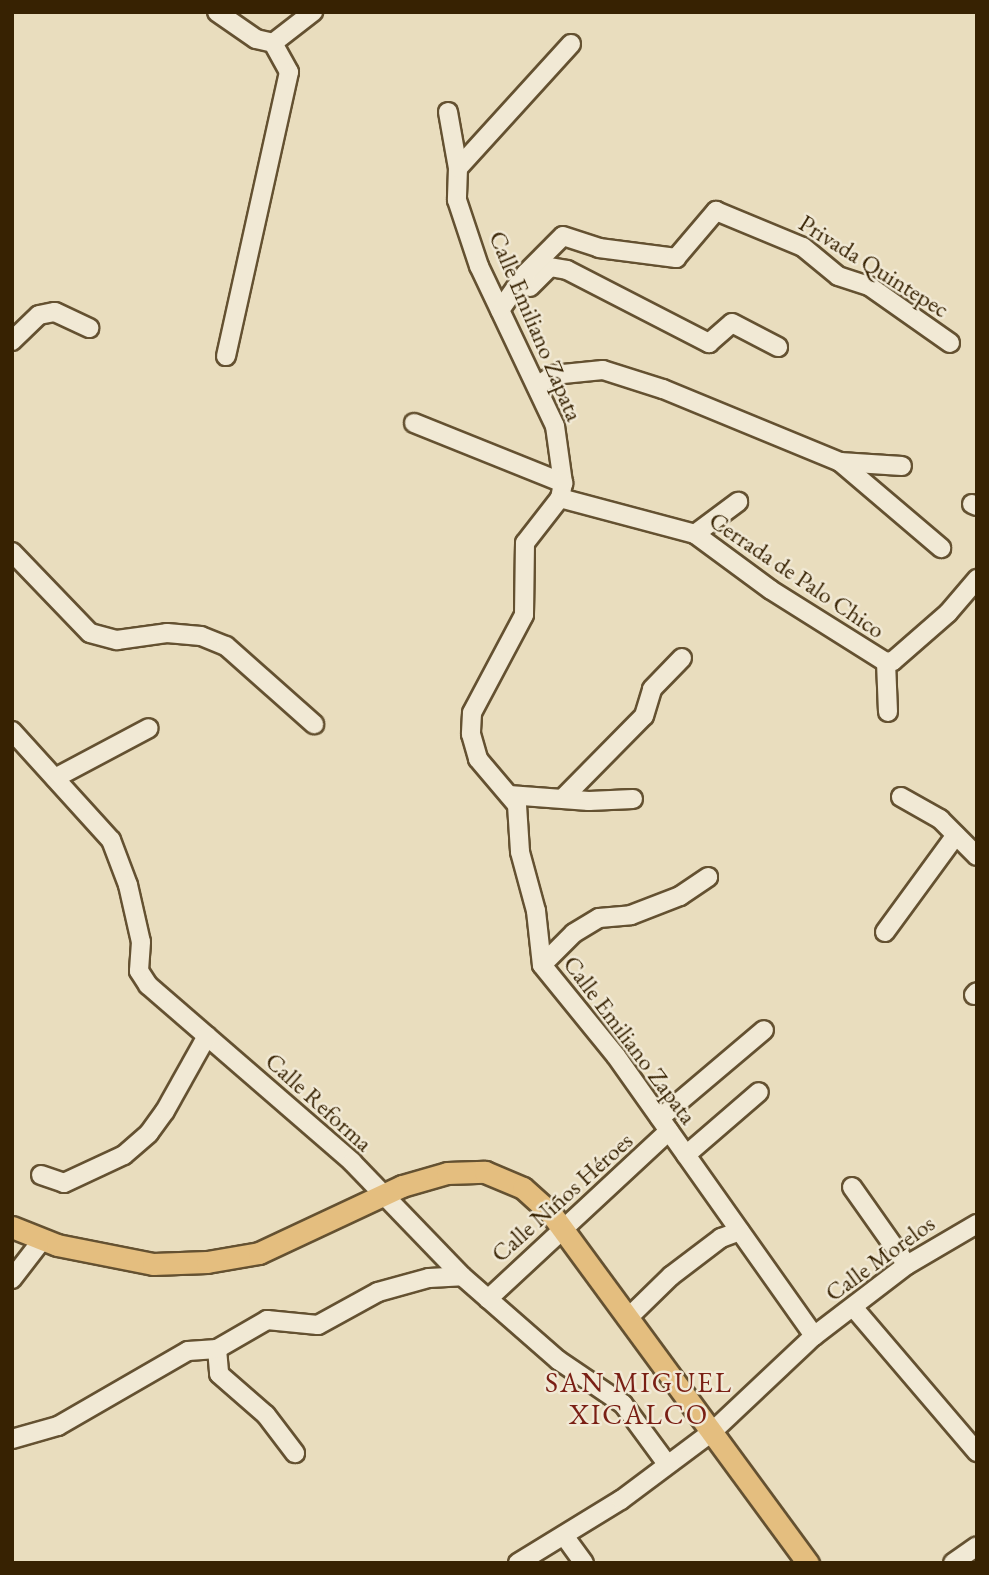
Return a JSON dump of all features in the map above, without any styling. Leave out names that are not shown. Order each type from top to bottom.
[{"type":"main road","points":[[12,1227],[42,1240],[153,1264],[207,1262],[259,1253],[382,1197],[447,1173],[485,1172],[523,1188],[561,1227],[808,1563]]},
{"type":"street","points":[[217,12],[256,39],[273,43],[289,72],[226,356]]},
{"type":"street","points":[[273,43],[313,12]]},
{"type":"street","points":[[458,168],[571,44]]},
{"type":"street","name":"Calle Emiliano Zapata","points":[[448,112],[458,168],[457,200],[479,265],[555,426],[562,491],[525,543],[524,615],[472,713],[471,733],[478,759],[517,805],[520,852],[536,911],[542,965],[665,1125],[814,1336]]},
{"type":"street","name":"Privada Quintepec","points":[[502,315],[526,274],[563,236],[599,248],[676,258],[716,211],[803,247],[838,276],[869,286],[950,343]]},
{"type":"street","points":[[502,315],[550,267],[567,270],[709,343],[732,324],[778,347]]},
{"type":"street","points":[[12,341],[39,315],[66,316],[90,328]]},
{"type":"street","points":[[538,386],[553,375],[603,370],[663,389],[840,462],[941,548]]},
{"type":"street","name":"Cerrada de Palo Chico","points":[[414,423],[562,491],[695,534],[771,590],[886,662],[893,661],[948,613],[977,579]]},
{"type":"street","points":[[840,462],[902,466]]},
{"type":"street","points":[[695,534],[738,502]]},
{"type":"street","points":[[12,552],[90,633],[117,640],[167,634],[201,636],[226,646],[314,724]]},
{"type":"street","points":[[565,796],[643,716],[652,689],[681,658]]},
{"type":"street","points":[[886,662],[888,712]]},
{"type":"street","points":[[55,778],[149,727]]},
{"type":"street","name":"Calle Reforma","points":[[12,731],[111,840],[128,885],[141,942],[139,971],[148,985],[352,1162],[382,1197],[488,1299],[558,1360],[623,1404],[667,1464]]},
{"type":"street","points":[[509,795],[565,796],[589,801],[633,799]]},
{"type":"street","points":[[901,797],[940,819],[977,856]]},
{"type":"street","points":[[884,932],[956,835]]},
{"type":"street","points":[[542,965],[574,933],[599,918],[631,915],[680,897],[708,877]]},
{"type":"street","name":"Calle Niños Héroes","points":[[488,1299],[561,1227],[595,1203],[665,1125],[764,1030]]},
{"type":"street","points":[[41,1175],[64,1183],[124,1155],[149,1133],[165,1111],[207,1036]]},
{"type":"street","points":[[686,1155],[759,1092]]},
{"type":"street","points":[[852,1186],[907,1265]]},
{"type":"street","name":"Calle Morelos","points":[[518,1563],[565,1537],[712,1432],[814,1336],[907,1265],[977,1224]]},
{"type":"street","points":[[629,1317],[671,1276],[721,1238],[740,1231]]},
{"type":"street","points":[[12,1279],[42,1240]]},
{"type":"street","points":[[12,1439],[88,1412],[188,1350],[217,1349],[267,1320],[318,1325],[377,1292],[429,1278],[462,1276]]},
{"type":"street","points":[[853,1307],[971,1432],[977,1452]]},
{"type":"street","points":[[217,1349],[219,1374],[266,1415],[295,1453]]},
{"type":"street","points":[[565,1537],[584,1563]]},
{"type":"street","points":[[953,1563],[977,1546]]},
{"type":"district","name":"SAN MIGUEL XICALCO","points":[[639,1398]]}]
